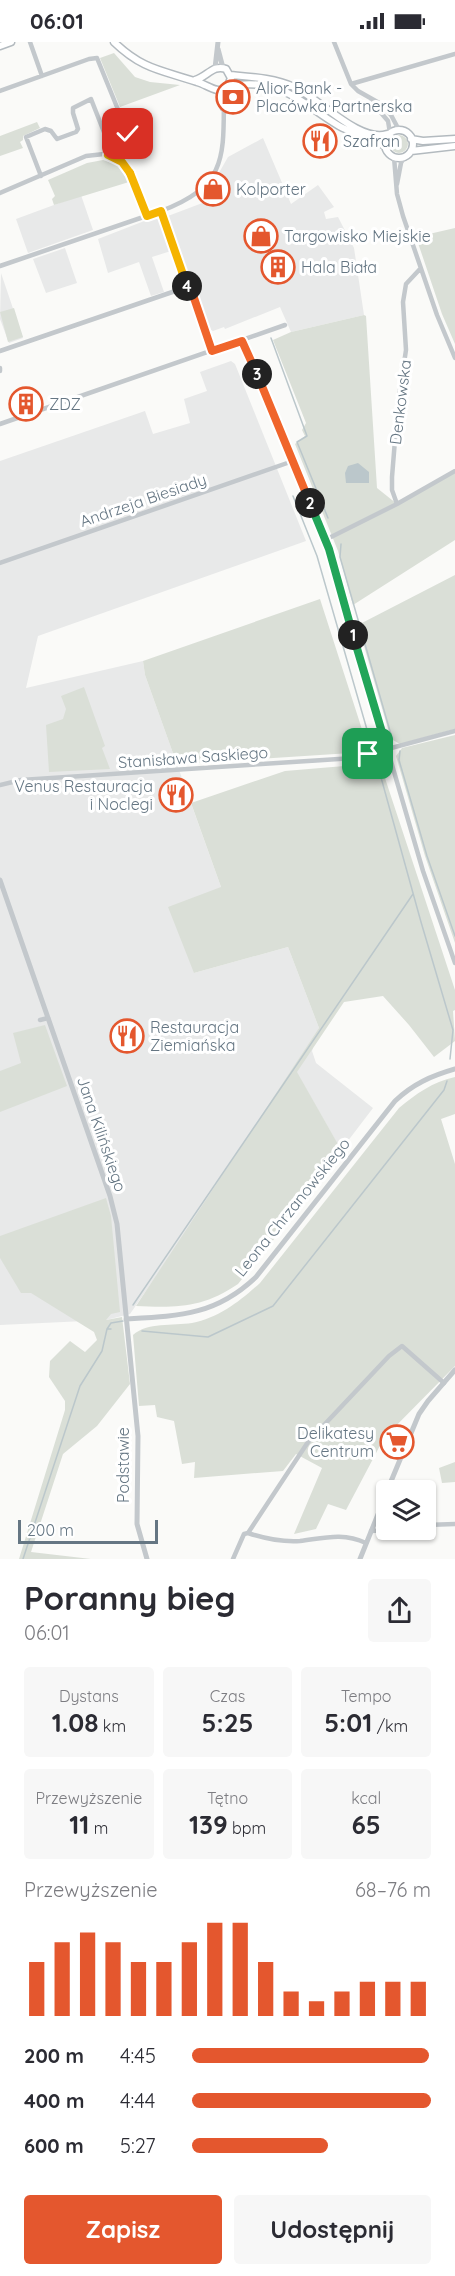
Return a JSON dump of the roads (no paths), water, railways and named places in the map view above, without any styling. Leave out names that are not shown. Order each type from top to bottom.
[{"type":"main road","points":[[0,46],[11,42]]},
{"type":"main road","points":[[114,42],[131,57],[147,66],[172,75],[223,89],[260,85],[289,92],[340,126],[386,147],[394,157],[405,156],[411,151],[455,146]]},
{"type":"main road","points":[[195,80],[215,68],[223,68],[230,75],[268,79],[291,86],[354,127],[373,135],[388,134],[399,130],[406,132],[411,139],[411,151]]},
{"type":"main road","points":[[208,74],[209,85]]},
{"type":"main road","points":[[223,89],[230,75]]},
{"type":"main road","points":[[386,147],[388,134]]},
{"type":"main road","points":[[411,139],[423,141],[455,139]]},
{"type":"street","points":[[30,42],[42,76]]},
{"type":"street","points":[[334,42],[351,84],[387,109],[399,130]]},
{"type":"street","points":[[218,45],[223,68]]},
{"type":"street","points":[[215,68],[218,45]]},
{"type":"street","points":[[351,84],[455,54]]},
{"type":"street","points":[[0,91],[93,57],[99,61],[128,134],[125,142],[110,153],[86,156],[0,193]]},
{"type":"street","points":[[0,266],[161,211],[196,194],[214,173],[224,145],[223,89]]},
{"type":"street","points":[[367,96],[388,121],[388,134]]},
{"type":"street","points":[[41,176],[26,137],[45,129],[51,131],[57,139],[76,132],[78,129],[73,108],[91,99],[110,153],[125,165],[131,175],[147,216]]},
{"type":"street","points":[[397,184],[401,163],[405,156]]},
{"type":"street","points":[[394,157],[403,216],[420,269],[455,358]]},
{"type":"street","points":[[161,211],[212,351]]},
{"type":"street","name":"Denkowska","points":[[397,504],[392,490],[392,477],[398,403],[406,350],[403,302],[406,284],[420,269]]},
{"type":"street","points":[[0,351],[187,287]]},
{"type":"street","points":[[0,424],[285,325]]},
{"type":"street","points":[[242,341],[325,540],[423,871],[455,963]]},
{"type":"street","name":"Andrzeja Biesiady","points":[[0,562],[294,461]]},
{"type":"street","points":[[325,540],[397,504],[455,471]]},
{"type":"street","name":"Stanisława Saskiego","points":[[0,785],[21,780],[325,761],[378,752],[455,732]]},
{"type":"street","name":"Jana Kilińskiego","points":[[0,883],[114,1210],[121,1257],[135,1406]]},
{"type":"street","points":[[40,1020],[48,1018]]},
{"type":"street","name":"Leona Chrzanowskiego","points":[[126,1319],[192,1313],[222,1303],[242,1290],[256,1277],[395,1101],[418,1083],[455,1069]]},
{"type":"street","points":[[233,1559],[244,1534],[248,1533],[308,1442],[338,1407],[402,1346],[444,1383]]},
{"type":"street","points":[[392,1480],[419,1414],[455,1370]]},
{"type":"street","name":"Podstawie","points":[[135,1406],[138,1436],[137,1515],[147,1559]]},
{"type":"street","points":[[360,1559],[376,1519]]},
{"type":"street","points":[[436,1525],[455,1524]]},
{"type":"street","points":[[371,1531],[376,1531]]},
{"type":"street","points":[[248,1533],[295,1541],[333,1535],[347,1536],[366,1543]]},
{"type":"waterway","points":[[271,338],[307,436],[297,442],[328,518]]},
{"type":"waterway","points":[[293,496],[317,556],[372,747]]},
{"type":"waterway","points":[[341,544],[340,557],[392,738]]},
{"type":"waterway","points":[[400,751],[399,760],[427,856],[455,936]]},
{"type":"waterway","points":[[377,763],[453,1030],[450,1059]]},
{"type":"waterway","points":[[133,1305],[413,894]]},
{"type":"waterway","points":[[142,1331],[208,1337],[273,1306],[444,1090],[447,1081]]},
{"type":"waterway","points":[[107,1329],[111,1323],[123,1321]]},
{"type":"waterway","points":[[23,1559],[80,1386],[102,1351],[107,1329],[111,1329]]},
{"type":"place","name":"Alior Bank - Placówka Partnerska","points":[[233,97]]},
{"type":"place","name":"Szafran","points":[[320,141]]},
{"type":"place","name":"Kolporter","points":[[213,189]]},
{"type":"place","name":"Targowisko Miejskie","points":[[261,236]]},
{"type":"place","name":"Hala Biała","points":[[278,267]]},
{"type":"place","name":"ZDZ","points":[[26,404]]},
{"type":"place","name":"Venus Restauracja i Noclegi","points":[[176,795]]},
{"type":"place","name":"Restauracja Ziemiańska","points":[[127,1036]]},
{"type":"place","name":"Delikatesy Centrum","points":[[397,1442]]}]
